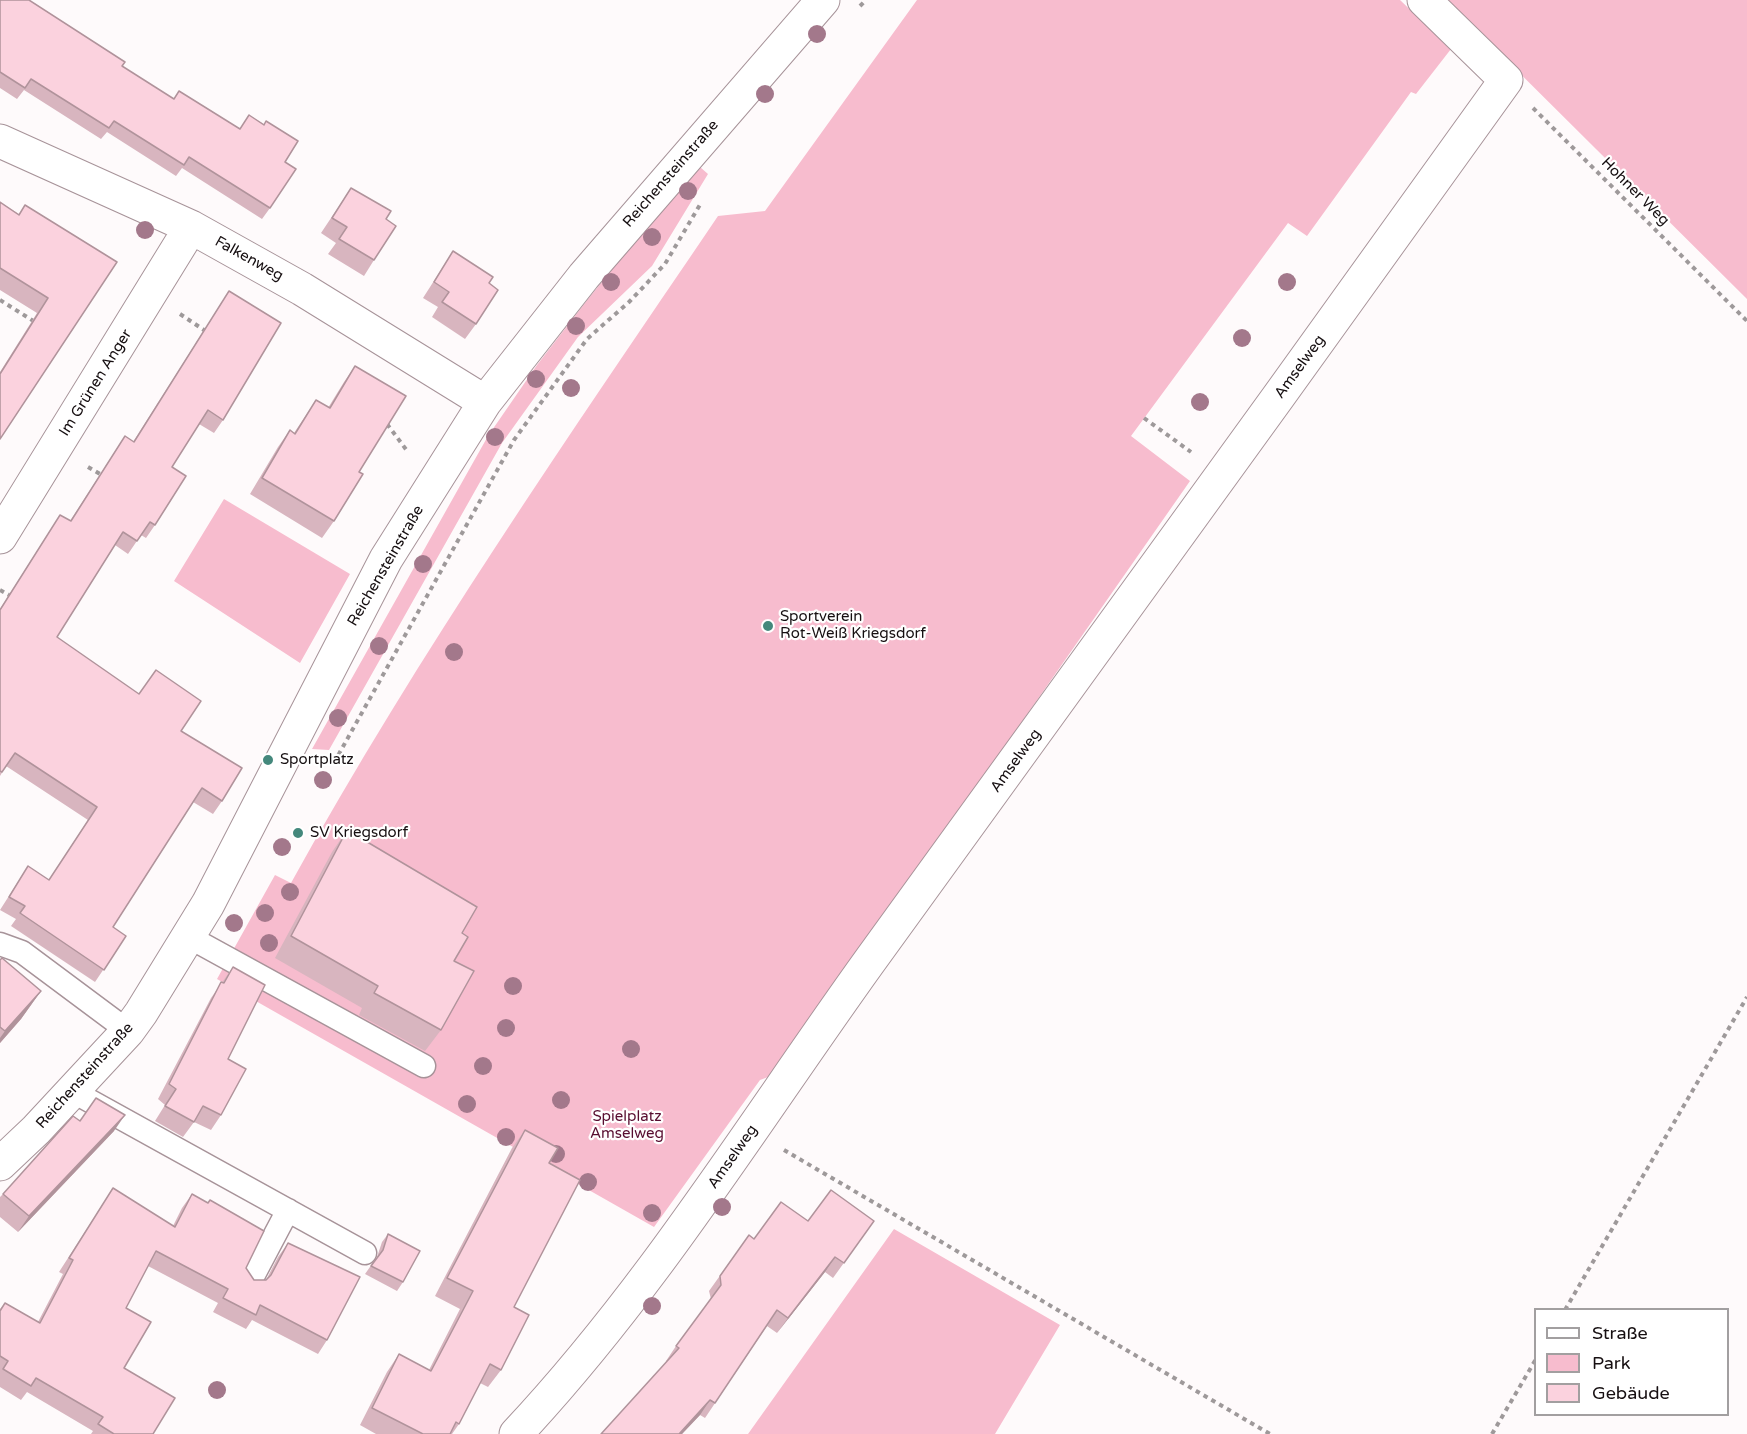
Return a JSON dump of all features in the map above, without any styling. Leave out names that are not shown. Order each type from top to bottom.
[{"type":"street","name":"Reichensteinstraße","points":[[0,1164],[128,1031],[189,937],[386,559],[485,402],[584,276],[823,0]]},
{"type":"street","points":[[1424,0],[1506,80]]},
{"type":"street","name":"Amselweg","points":[[516,1434],[614,1322],[868,964],[1506,80]]},
{"type":"street","name":"Falkenweg","points":[[0,141],[191,227],[302,289],[485,402]]},
{"type":"street","name":"Im Grünen Anger","points":[[0,537],[191,227]]},
{"type":"lane","points":[[189,937],[424,1066]]},
{"type":"lane","points":[[0,944],[22,952],[128,1031]]},
{"type":"lane","points":[[72,1091],[365,1253]]},
{"type":"lane","points":[[250,1282],[288,1210]]},
{"type":"path","points":[[858,9],[866,0]]},
{"type":"path","name":"Hohner Weg","points":[[1506,80],[1747,321]]},
{"type":"path","points":[[320,762],[335,761],[514,440],[587,339],[629,302],[665,264],[701,202]]},
{"type":"path","points":[[0,300],[39,325]]},
{"type":"path","points":[[20,312],[24,305]]},
{"type":"path","points":[[1144,418],[1222,476]]},
{"type":"path","points":[[0,590],[9,595]]},
{"type":"path","points":[[1566,1308],[1747,997]]},
{"type":"path","points":[[751,1131],[1270,1434]]},
{"type":"path","points":[[1492,1434],[1534,1362]]},
{"type":"green space","name":"Sportverein Rot-Weiß Kriegsdorf","points":[[917,0],[1400,0],[1451,49],[1416,94],[1411,92],[1307,236],[1288,223],[1131,436],[1190,481],[776,1074],[760,1080],[654,1227],[217,979],[275,875],[291,883],[340,797],[443,628],[718,216],[765,211]]},
{"type":"green space","points":[[1446,0],[1747,0],[1747,299]]},
{"type":"green space","points":[[700,167],[708,174],[652,266],[578,337],[502,443],[329,750],[312,749],[488,436],[537,365],[588,299],[675,192]]},
{"type":"green space","points":[[224,499],[350,574],[300,663],[174,581]]},
{"type":"green space","points":[[894,1229],[1060,1325],[995,1434],[748,1434]]},
{"type":"building","points":[[0,0],[29,0],[125,62],[122,66],[174,99],[179,91],[240,129],[249,115],[264,125],[266,121],[298,141],[285,162],[296,169],[270,208],[189,157],[184,165],[114,121],[109,128],[31,79],[25,88],[0,72]]},
{"type":"building","points":[[351,188],[391,211],[386,219],[396,226],[374,260],[339,239],[347,227],[332,218]]},
{"type":"building","points":[[0,202],[19,215],[25,205],[117,262],[0,439],[0,374],[48,298],[0,268]]},
{"type":"building","points":[[453,251],[493,277],[489,283],[498,290],[476,324],[442,302],[449,292],[434,282]]},
{"type":"building","points":[[229,291],[281,323],[223,420],[208,410],[172,467],[186,476],[155,525],[150,522],[137,541],[123,532],[57,637],[139,694],[156,670],[201,701],[181,731],[242,768],[222,801],[202,788],[113,927],[126,936],[104,970],[20,913],[25,906],[9,897],[28,866],[49,880],[97,807],[15,753],[2,772],[0,771],[0,610],[60,515],[71,521],[125,436],[134,442]]},
{"type":"building","points":[[355,366],[406,396],[359,472],[363,474],[334,521],[262,478],[290,430],[295,434],[316,400],[330,408]]},
{"type":"building","points":[[347,830],[477,907],[462,933],[468,937],[454,961],[474,971],[441,1030],[374,993],[378,986],[291,936]]},
{"type":"building","points":[[2,958],[41,991],[5,1031],[0,1027],[0,960]]},
{"type":"building","points":[[233,967],[265,985],[228,1059],[246,1069],[221,1115],[203,1106],[194,1122],[165,1106],[176,1089],[169,1084],[221,982],[224,983]]},
{"type":"building","points":[[96,1098],[125,1115],[29,1216],[3,1194],[73,1116],[80,1121]]},
{"type":"building","points":[[525,1130],[558,1148],[549,1163],[580,1180],[514,1307],[529,1315],[501,1370],[490,1364],[459,1424],[456,1422],[450,1434],[423,1434],[372,1408],[399,1354],[431,1371],[473,1291],[447,1278]]},
{"type":"building","points":[[113,1188],[175,1227],[192,1194],[208,1203],[210,1200],[264,1231],[246,1268],[254,1280],[266,1280],[271,1275],[288,1243],[360,1277],[327,1340],[260,1305],[256,1315],[223,1298],[228,1289],[156,1251],[126,1308],[151,1322],[124,1368],[175,1398],[153,1434],[114,1434],[98,1424],[103,1417],[36,1378],[31,1386],[3,1369],[8,1361],[0,1356],[0,1311],[5,1303],[40,1323],[73,1260],[69,1258]]},
{"type":"building","points":[[831,1190],[874,1221],[844,1263],[835,1257],[788,1318],[777,1310],[715,1403],[710,1400],[679,1434],[601,1434],[679,1348],[676,1346],[721,1285],[720,1276],[749,1235],[754,1239],[781,1202],[808,1221]]},
{"type":"building","points":[[388,1234],[420,1251],[403,1282],[371,1266],[383,1250]]},
{"type":"place","name":"Sportverein Rot-Weiß Kriegsdorf","points":[[768,626]]},
{"type":"place","name":"Sportplatz","points":[[268,760]]},
{"type":"place","name":"SV Kriegsdorf","points":[[298,833]]},
{"type":"park label","name":"Spielplatz Amselweg","points":[[627,1126]]}]
